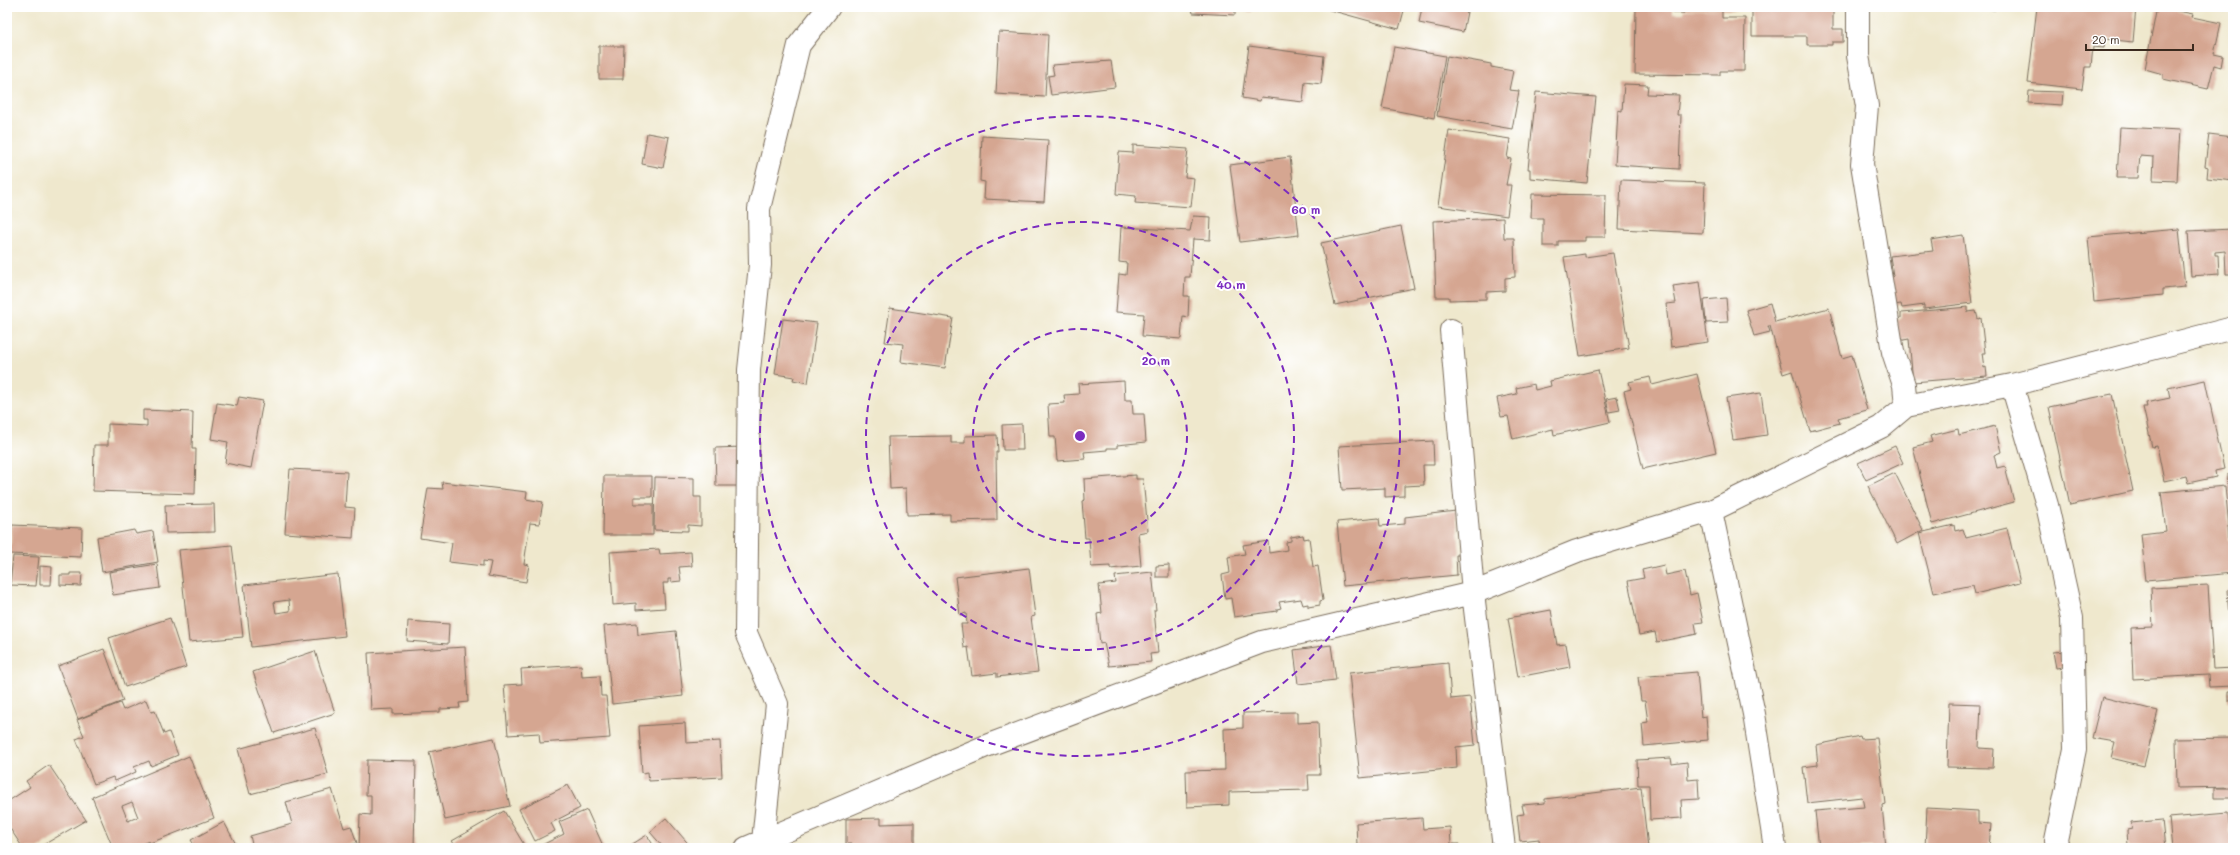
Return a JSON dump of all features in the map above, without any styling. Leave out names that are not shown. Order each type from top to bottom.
[{"type":"street","points":[[755,845],[777,704],[746,633],[749,370],[760,265],[759,210],[799,45],[829,7]]},
{"type":"street","points":[[1858,7],[1858,56],[1867,106],[1862,164],[1892,352],[1904,386],[1906,406]]},
{"type":"street","points":[[755,845],[986,746],[1262,642],[1473,593],[1577,551],[1711,511],[1881,427],[1906,406],[2012,385],[2233,328]]},
{"type":"street","points":[[1452,330],[1473,593],[1504,848]]},
{"type":"street","points":[[2012,385],[2047,505],[2072,618],[2075,749],[2056,840],[2058,848]]},
{"type":"street","points":[[1711,511],[1754,714],[1776,848]]},
{"type":"building","points":[[1191,7],[1253,7],[1252,12],[1235,10],[1235,15],[1193,13]]},
{"type":"building","points":[[1327,7],[1405,7],[1399,29],[1326,9]]},
{"type":"building","points":[[1422,7],[1468,7],[1463,32],[1419,23]]},
{"type":"building","points":[[1636,7],[1673,9],[1673,13],[1684,13],[1684,10],[1722,10],[1722,18],[1745,18],[1744,71],[1720,71],[1720,75],[1635,74]]},
{"type":"building","points":[[1683,7],[1737,7],[1737,10],[1683,9]]},
{"type":"building","points":[[1752,7],[1833,7],[1833,29],[1843,29],[1843,42],[1832,42],[1832,45],[1807,45],[1807,36],[1752,36]]},
{"type":"building","points":[[1963,7],[1996,7],[1995,10]]},
{"type":"building","points":[[2037,7],[2136,7],[2133,42],[2105,39],[2104,48],[2093,47],[2091,67],[2085,67],[2082,89],[2028,83]]},
{"type":"building","points":[[2157,7],[2193,14],[2192,17],[2221,23],[2214,54],[2223,56],[2221,67],[2214,65],[2208,89],[2163,79],[2163,74],[2145,69]]},
{"type":"building","points":[[999,32],[1048,35],[1045,97],[996,94]]},
{"type":"building","points":[[599,46],[624,46],[623,79],[599,79]]},
{"type":"building","points":[[1249,46],[1324,56],[1321,84],[1305,82],[1303,102],[1261,97],[1260,101],[1242,98]]},
{"type":"building","points":[[1394,47],[1445,56],[1434,118],[1382,108]]},
{"type":"building","points":[[1447,56],[1491,64],[1491,67],[1513,71],[1509,90],[1519,91],[1512,129],[1437,116]]},
{"type":"building","points":[[1111,61],[1115,87],[1051,95],[1048,76],[1054,75],[1052,65]]},
{"type":"building","points":[[1624,84],[1648,85],[1647,94],[1679,95],[1677,115],[1681,115],[1679,169],[1615,165],[1618,110],[1622,111]]},
{"type":"building","points":[[2029,91],[2063,92],[2062,105],[2028,103]]},
{"type":"building","points":[[1536,92],[1596,97],[1587,183],[1530,178],[1530,169],[1528,169]]},
{"type":"building","points":[[2120,127],[2180,130],[2177,181],[2153,180],[2154,157],[2140,156],[2138,178],[2117,178]]},
{"type":"building","points":[[1449,130],[1510,139],[1507,158],[1511,159],[1506,185],[1511,185],[1507,216],[1438,206]]},
{"type":"building","points":[[647,133],[669,137],[663,168],[642,164]]},
{"type":"building","points":[[2209,134],[2233,137],[2233,181],[2207,178],[2208,167],[2205,166]]},
{"type":"building","points":[[982,136],[1048,140],[1044,202],[984,199],[985,182],[980,181]]},
{"type":"building","points":[[1133,145],[1188,149],[1185,177],[1194,178],[1191,207],[1135,203],[1136,196],[1116,194],[1119,152],[1133,153]]},
{"type":"building","points":[[1290,157],[1299,235],[1240,242],[1230,165]]},
{"type":"building","points":[[1621,180],[1705,183],[1703,233],[1619,229]]},
{"type":"building","points":[[1532,194],[1606,195],[1605,237],[1585,237],[1585,241],[1558,241],[1558,246],[1543,246],[1543,218],[1531,218]]},
{"type":"building","points":[[1193,216],[1211,217],[1210,240],[1193,239],[1190,277],[1185,277],[1184,296],[1189,296],[1188,317],[1183,316],[1181,339],[1142,336],[1144,314],[1116,312],[1119,274],[1126,275],[1127,263],[1119,262],[1121,227],[1190,231]]},
{"type":"building","points":[[1503,218],[1504,238],[1514,238],[1515,277],[1505,278],[1505,291],[1486,292],[1486,299],[1449,300],[1449,297],[1436,297],[1433,221]]},
{"type":"building","points":[[1401,226],[1414,288],[1335,305],[1321,243]]},
{"type":"building","points":[[2179,229],[2185,287],[2163,289],[2163,295],[2094,302],[2088,237]]},
{"type":"building","points":[[2233,229],[2233,274],[2226,274],[2225,251],[2215,252],[2215,255],[2218,255],[2219,274],[2191,276],[2188,231]]},
{"type":"building","points":[[1963,235],[1972,303],[1924,309],[1924,305],[1902,308],[1901,304],[1893,305],[1889,276],[1893,276],[1890,256],[1933,251],[1931,240]]},
{"type":"building","points":[[1613,253],[1629,348],[1580,356],[1564,257],[1585,254],[1585,257]]},
{"type":"building","points":[[1700,282],[1708,342],[1671,347],[1666,304],[1676,303],[1673,286]]},
{"type":"building","points":[[1726,298],[1728,322],[1706,323],[1704,300]]},
{"type":"building","points":[[1770,303],[1775,322],[1829,308],[1842,358],[1852,355],[1867,410],[1838,418],[1840,423],[1810,431],[1792,371],[1783,374],[1770,326],[1768,326],[1770,332],[1754,336],[1746,310]]},
{"type":"building","points":[[1968,307],[1968,312],[1976,311],[1978,319],[1981,318],[1985,353],[1982,353],[1984,368],[1986,367],[1987,376],[1913,382],[1909,339],[1898,341],[1897,319],[1901,318],[1901,313]]},
{"type":"building","points":[[890,308],[953,318],[945,368],[901,362],[903,344],[885,342]]},
{"type":"building","points":[[783,319],[817,323],[808,383],[793,380],[794,377],[775,374]]},
{"type":"building","points":[[1598,370],[1610,422],[1554,435],[1553,429],[1513,439],[1508,416],[1501,417],[1497,398],[1517,394],[1516,388],[1534,384],[1535,390],[1551,386],[1550,381]]},
{"type":"building","points":[[1697,374],[1716,452],[1643,469],[1624,391],[1631,389],[1629,382],[1650,377],[1652,385]]},
{"type":"building","points":[[2205,380],[2224,469],[2215,471],[2216,477],[2188,483],[2186,476],[2164,481],[2157,446],[2152,447],[2143,407],[2147,407],[2146,403],[2170,398],[2168,388]]},
{"type":"building","points":[[1124,381],[1125,400],[1132,400],[1133,414],[1144,414],[1146,442],[1117,445],[1117,448],[1107,448],[1107,450],[1084,452],[1085,459],[1057,461],[1055,437],[1050,437],[1048,404],[1065,403],[1064,395],[1079,394],[1078,384]]},
{"type":"building","points":[[1761,393],[1767,435],[1733,440],[1726,398]]},
{"type":"building","points":[[2112,394],[2133,491],[2070,505],[2049,407]]},
{"type":"building","points":[[239,397],[263,401],[251,468],[225,463],[228,442],[211,439],[217,403],[237,406]]},
{"type":"building","points":[[1617,397],[1620,410],[1609,412],[1606,399]]},
{"type":"building","points":[[143,410],[193,412],[192,449],[196,449],[195,494],[93,491],[94,445],[108,445],[108,424],[147,426],[147,420],[143,420]]},
{"type":"building","points":[[1022,424],[1023,450],[1003,450],[1002,425]]},
{"type":"building","points":[[1995,426],[2001,452],[1994,455],[1997,468],[2005,466],[2014,502],[1932,524],[1913,447],[1932,442],[1930,436],[1958,429],[1959,435]]},
{"type":"building","points":[[997,435],[997,520],[950,521],[950,514],[907,515],[906,488],[890,489],[888,437],[951,436],[951,443],[965,443],[965,436]]},
{"type":"building","points":[[1433,441],[1434,465],[1423,465],[1424,485],[1404,486],[1404,496],[1385,497],[1385,488],[1342,490],[1339,446]]},
{"type":"building","points":[[1895,446],[1903,463],[1866,480],[1858,463]]},
{"type":"building","points":[[743,447],[743,486],[716,486],[715,448]]},
{"type":"building","points":[[290,469],[347,472],[345,507],[355,508],[353,538],[285,533]]},
{"type":"building","points":[[1895,473],[1923,530],[1897,544],[1868,486]]},
{"type":"building","points":[[2233,473],[2233,531],[2232,531],[2227,474]]},
{"type":"building","points":[[1136,475],[1136,479],[1143,479],[1148,531],[1138,533],[1141,566],[1110,569],[1110,566],[1091,567],[1089,538],[1085,538],[1082,501],[1085,500],[1084,479]]},
{"type":"building","points":[[604,476],[652,476],[652,497],[634,497],[634,504],[653,504],[653,535],[603,535]]},
{"type":"building","points":[[655,477],[694,478],[694,497],[701,497],[701,526],[688,525],[688,531],[654,530]]},
{"type":"building","points":[[442,482],[527,492],[526,499],[543,502],[539,524],[530,523],[524,564],[529,565],[526,582],[488,576],[491,562],[483,561],[483,566],[449,562],[452,543],[420,538],[428,488],[443,489]]},
{"type":"building","points":[[2225,486],[2229,527],[2227,527],[2228,540],[2233,539],[2233,573],[2146,581],[2141,534],[2166,531],[2161,492]]},
{"type":"building","points":[[214,504],[215,532],[166,533],[165,505]]},
{"type":"building","points":[[1456,511],[1460,555],[1456,555],[1457,575],[1343,586],[1337,522],[1379,518],[1380,526],[1405,524],[1405,517]]},
{"type":"building","points":[[12,525],[82,528],[81,557],[10,554]]},
{"type":"building","points":[[1954,525],[1955,531],[1963,529],[1966,538],[2007,528],[2020,583],[1975,594],[1973,585],[1934,593],[1919,533]]},
{"type":"building","points":[[134,530],[136,534],[153,531],[158,562],[102,572],[97,537]]},
{"type":"building","points":[[1303,535],[1304,539],[1309,538],[1313,567],[1318,566],[1323,600],[1320,601],[1320,605],[1308,607],[1308,604],[1303,605],[1301,599],[1279,602],[1281,608],[1277,609],[1277,611],[1234,617],[1231,598],[1225,599],[1222,575],[1230,573],[1228,557],[1245,554],[1243,545],[1268,541],[1269,553],[1287,550],[1286,542],[1291,541],[1291,537]]},
{"type":"building","points":[[232,545],[243,637],[189,642],[179,550]]},
{"type":"building","points":[[659,549],[660,554],[691,552],[692,566],[679,567],[681,581],[671,582],[671,579],[668,579],[668,583],[663,583],[665,608],[636,610],[636,603],[613,605],[610,552]]},
{"type":"building","points":[[13,556],[39,557],[36,586],[10,585]]},
{"type":"building","points":[[157,564],[160,588],[113,595],[109,572]]},
{"type":"building","points":[[1169,565],[1169,577],[1156,577],[1156,566]]},
{"type":"building","points":[[1664,565],[1666,575],[1685,571],[1690,595],[1697,593],[1703,622],[1695,623],[1697,634],[1657,642],[1655,632],[1639,635],[1628,581],[1644,578],[1642,570]]},
{"type":"building","points":[[40,566],[52,567],[51,585],[40,585]]},
{"type":"building","points":[[1029,568],[1035,616],[1031,617],[1038,672],[997,677],[997,673],[972,676],[968,647],[964,648],[961,624],[967,624],[966,613],[960,615],[955,577]]},
{"type":"building","points":[[1152,572],[1158,653],[1150,654],[1151,662],[1109,666],[1104,643],[1100,644],[1097,614],[1102,613],[1099,585],[1116,583],[1115,576]]},
{"type":"building","points":[[70,573],[82,573],[81,586],[60,585],[60,575],[70,575]]},
{"type":"building","points":[[338,574],[345,636],[251,647],[244,585]],"holes":[[[289,600],[290,611],[276,613],[274,602]]]},
{"type":"building","points":[[2208,585],[2213,669],[2233,668],[2233,686],[2209,687],[2208,675],[2133,679],[2131,628],[2153,627],[2151,588]]},
{"type":"building","points":[[2227,590],[2233,590],[2233,641],[2231,642]]},
{"type":"building","points":[[1551,610],[1557,645],[1566,644],[1570,667],[1518,677],[1508,618]]},
{"type":"building","points":[[170,618],[186,667],[125,687],[109,638]]},
{"type":"building","points":[[408,621],[449,624],[448,644],[407,641]]},
{"type":"building","points":[[637,623],[638,635],[676,631],[683,696],[612,704],[604,626]]},
{"type":"building","points":[[1331,645],[1336,680],[1298,684],[1294,650]]},
{"type":"building","points":[[465,647],[468,702],[459,703],[460,708],[440,709],[440,712],[393,714],[393,709],[371,710],[368,653]]},
{"type":"building","points":[[104,649],[123,701],[78,719],[58,666]]},
{"type":"building","points":[[315,651],[335,713],[274,733],[253,672]]},
{"type":"building","points":[[2066,651],[2069,666],[2056,668],[2053,652]]},
{"type":"building","points":[[1448,663],[1451,699],[1470,697],[1475,745],[1456,747],[1457,768],[1360,778],[1349,673]]},
{"type":"building","points":[[581,665],[582,677],[600,676],[601,696],[606,696],[610,738],[540,743],[539,733],[508,735],[504,685],[522,684],[521,669]]},
{"type":"building","points":[[1697,672],[1701,717],[1706,716],[1708,740],[1644,746],[1642,723],[1648,722],[1645,701],[1641,701],[1638,677]]},
{"type":"building","points":[[2228,692],[2233,692],[2233,701],[2228,701]]},
{"type":"building","points":[[2102,697],[2158,711],[2144,766],[2111,758],[2115,742],[2092,738]]},
{"type":"building","points":[[146,700],[151,712],[155,711],[164,734],[169,732],[178,755],[151,766],[149,761],[134,767],[136,772],[115,781],[113,777],[94,784],[76,739],[84,736],[77,720],[120,703],[123,710]]},
{"type":"building","points":[[1949,703],[1981,704],[1979,748],[1994,749],[1993,768],[1947,767]]},
{"type":"building","points":[[1297,712],[1297,723],[1318,722],[1320,775],[1308,775],[1309,790],[1229,792],[1229,805],[1187,807],[1186,771],[1225,770],[1224,729],[1243,728],[1243,713]]},
{"type":"building","points":[[685,723],[686,743],[720,741],[722,777],[649,781],[648,772],[642,773],[639,726]]},
{"type":"building","points":[[315,728],[328,774],[250,794],[238,749]]},
{"type":"building","points":[[1860,736],[1861,739],[1877,738],[1885,804],[1882,805],[1886,848],[1819,848],[1815,811],[1864,807],[1862,797],[1807,803],[1803,767],[1818,765],[1816,745]]},
{"type":"building","points":[[494,738],[510,806],[445,820],[429,752]]},
{"type":"building","points":[[2233,738],[2233,787],[2177,788],[2176,739]]},
{"type":"building","points":[[189,756],[214,818],[150,843],[149,841],[132,848],[113,848],[92,797]],"holes":[[[132,802],[138,817],[128,821],[122,806]]]},
{"type":"building","points":[[1671,758],[1672,764],[1687,762],[1688,780],[1698,779],[1699,799],[1681,800],[1682,818],[1650,820],[1649,785],[1638,785],[1637,760]]},
{"type":"building","points":[[367,760],[416,761],[414,848],[359,848],[360,814],[371,815],[371,795],[366,795]]},
{"type":"building","points":[[49,765],[86,820],[38,848],[23,848],[7,824],[7,802],[30,787],[26,781]]},
{"type":"building","points":[[568,785],[580,808],[551,823],[555,831],[535,841],[519,809]]},
{"type":"building","points":[[1641,787],[1648,848],[1540,848],[1539,839],[1520,841],[1517,815],[1524,814],[1522,805],[1545,803],[1545,799]]},
{"type":"building","points":[[2214,788],[2231,788],[2231,798],[2214,798]]},
{"type":"building","points":[[332,789],[344,828],[351,826],[357,843],[338,848],[253,848],[250,836],[292,824],[286,802]]},
{"type":"building","points":[[1927,808],[1978,811],[1978,823],[1991,824],[1989,848],[1925,848]]},
{"type":"building","points":[[587,810],[604,848],[536,848],[564,834],[559,822]]},
{"type":"building","points":[[504,811],[526,848],[457,848],[452,841]]},
{"type":"building","points":[[2228,813],[2232,848],[2172,848],[2169,818]]},
{"type":"building","points":[[666,818],[692,848],[664,848],[650,832]]},
{"type":"building","points":[[881,818],[881,824],[914,823],[914,848],[853,848],[853,844],[846,844],[846,819]]},
{"type":"building","points":[[1422,818],[1423,829],[1450,827],[1451,844],[1459,844],[1459,848],[1353,848],[1353,846],[1357,845],[1356,823]]},
{"type":"building","points":[[2162,820],[2165,848],[2128,847],[2127,830],[2132,829],[2131,823]]},
{"type":"building","points":[[224,822],[238,848],[196,848],[191,840]]},
{"type":"building","points":[[647,835],[655,848],[626,848]]}]
